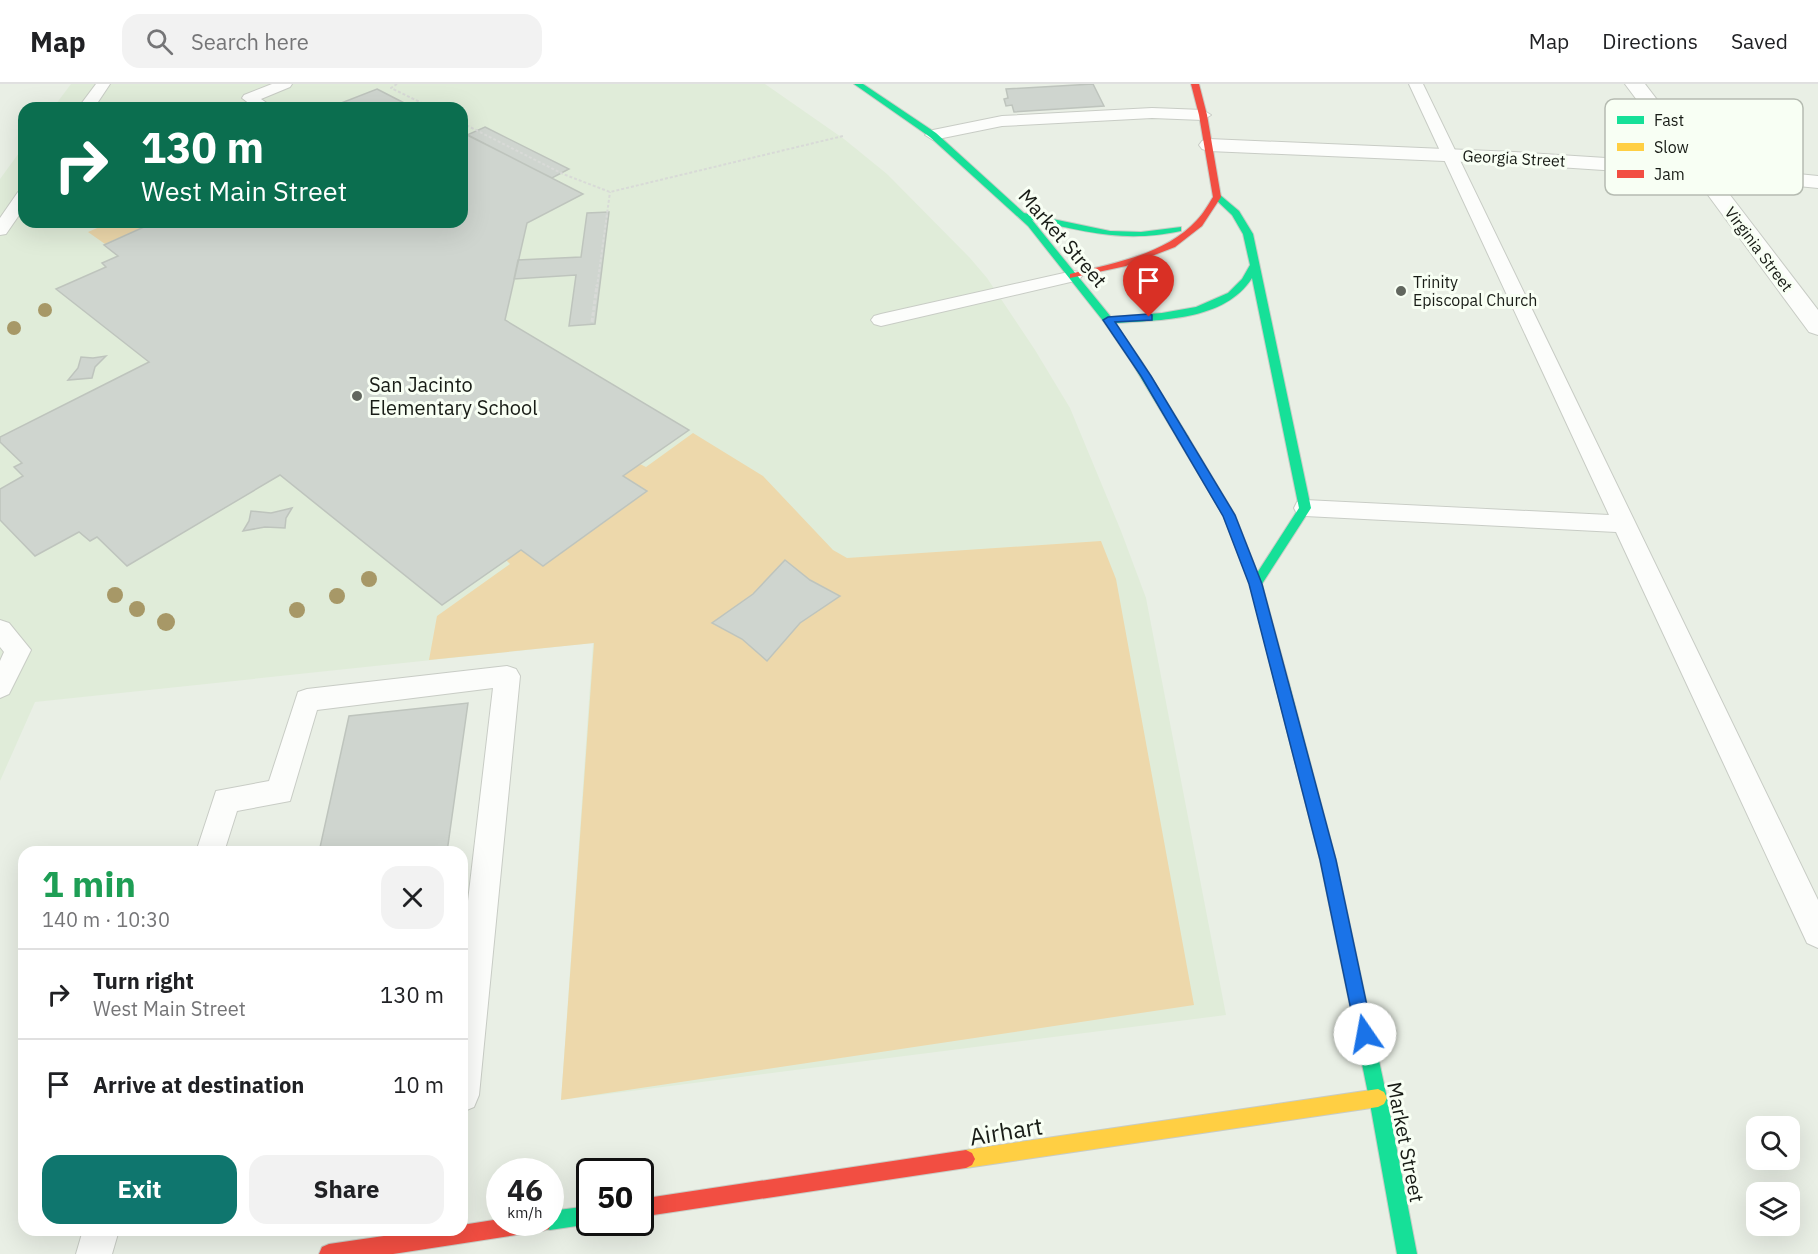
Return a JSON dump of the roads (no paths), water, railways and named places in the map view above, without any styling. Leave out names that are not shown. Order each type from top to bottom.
[{"type":"main road","name":"Market Street","points":[[858,84],[933,135],[1031,224],[1108,320],[1146,376],[1229,515],[1256,584],[1328,860],[1378,1098],[1407,1254]]},
{"type":"main road","points":[[1073,276],[1119,266],[1176,242],[1198,226],[1217,197],[1209,145],[1195,84]]},
{"type":"main road","points":[[1217,197],[1240,213],[1248,231],[1253,267],[1305,508],[1256,584]]},
{"type":"main road","points":[[1020,215],[1070,227],[1109,233],[1142,235],[1198,226]]},
{"type":"main road","points":[[1108,320],[1149,317],[1210,306],[1243,284],[1253,267]]},
{"type":"main road","name":"Airhart","points":[[654,1206],[1378,1098]]},
{"type":"main road","points":[[468,1233],[486,1230]]},
{"type":"main road","points":[[329,1254],[449,1236]]},
{"type":"street","name":"Virginia Street","points":[[1635,84],[1646,99]]},
{"type":"street","name":"Georgia Street","points":[[1209,145],[1449,154],[1605,163]]},
{"type":"street","name":"Georgia Street","points":[[1803,180],[1818,182]]},
{"type":"street","name":"Virginia Street","points":[[1718,195],[1818,327]]},
{"type":"lane","points":[[90,102],[103,84]]},
{"type":"lane","points":[[256,102],[249,98],[285,84]]},
{"type":"lane","points":[[1416,84],[1818,933]]},
{"type":"lane","points":[[933,135],[1002,121],[1152,113],[1203,115]]},
{"type":"lane","points":[[0,230],[18,204]]},
{"type":"lane","points":[[880,320],[1073,276]]},
{"type":"lane","points":[[1305,508],[1624,524]]},
{"type":"lane","points":[[0,630],[18,650],[0,687]]},
{"type":"lane","points":[[212,846],[226,800],[280,792],[307,700],[507,676],[468,1039]]},
{"type":"lane","points":[[94,1254],[99,1236]]},
{"type":"place","name":"Trinity Episcopal Church","points":[[1401,291]]},
{"type":"place","name":"San Jacinto Elementary School","points":[[357,396]]}]
